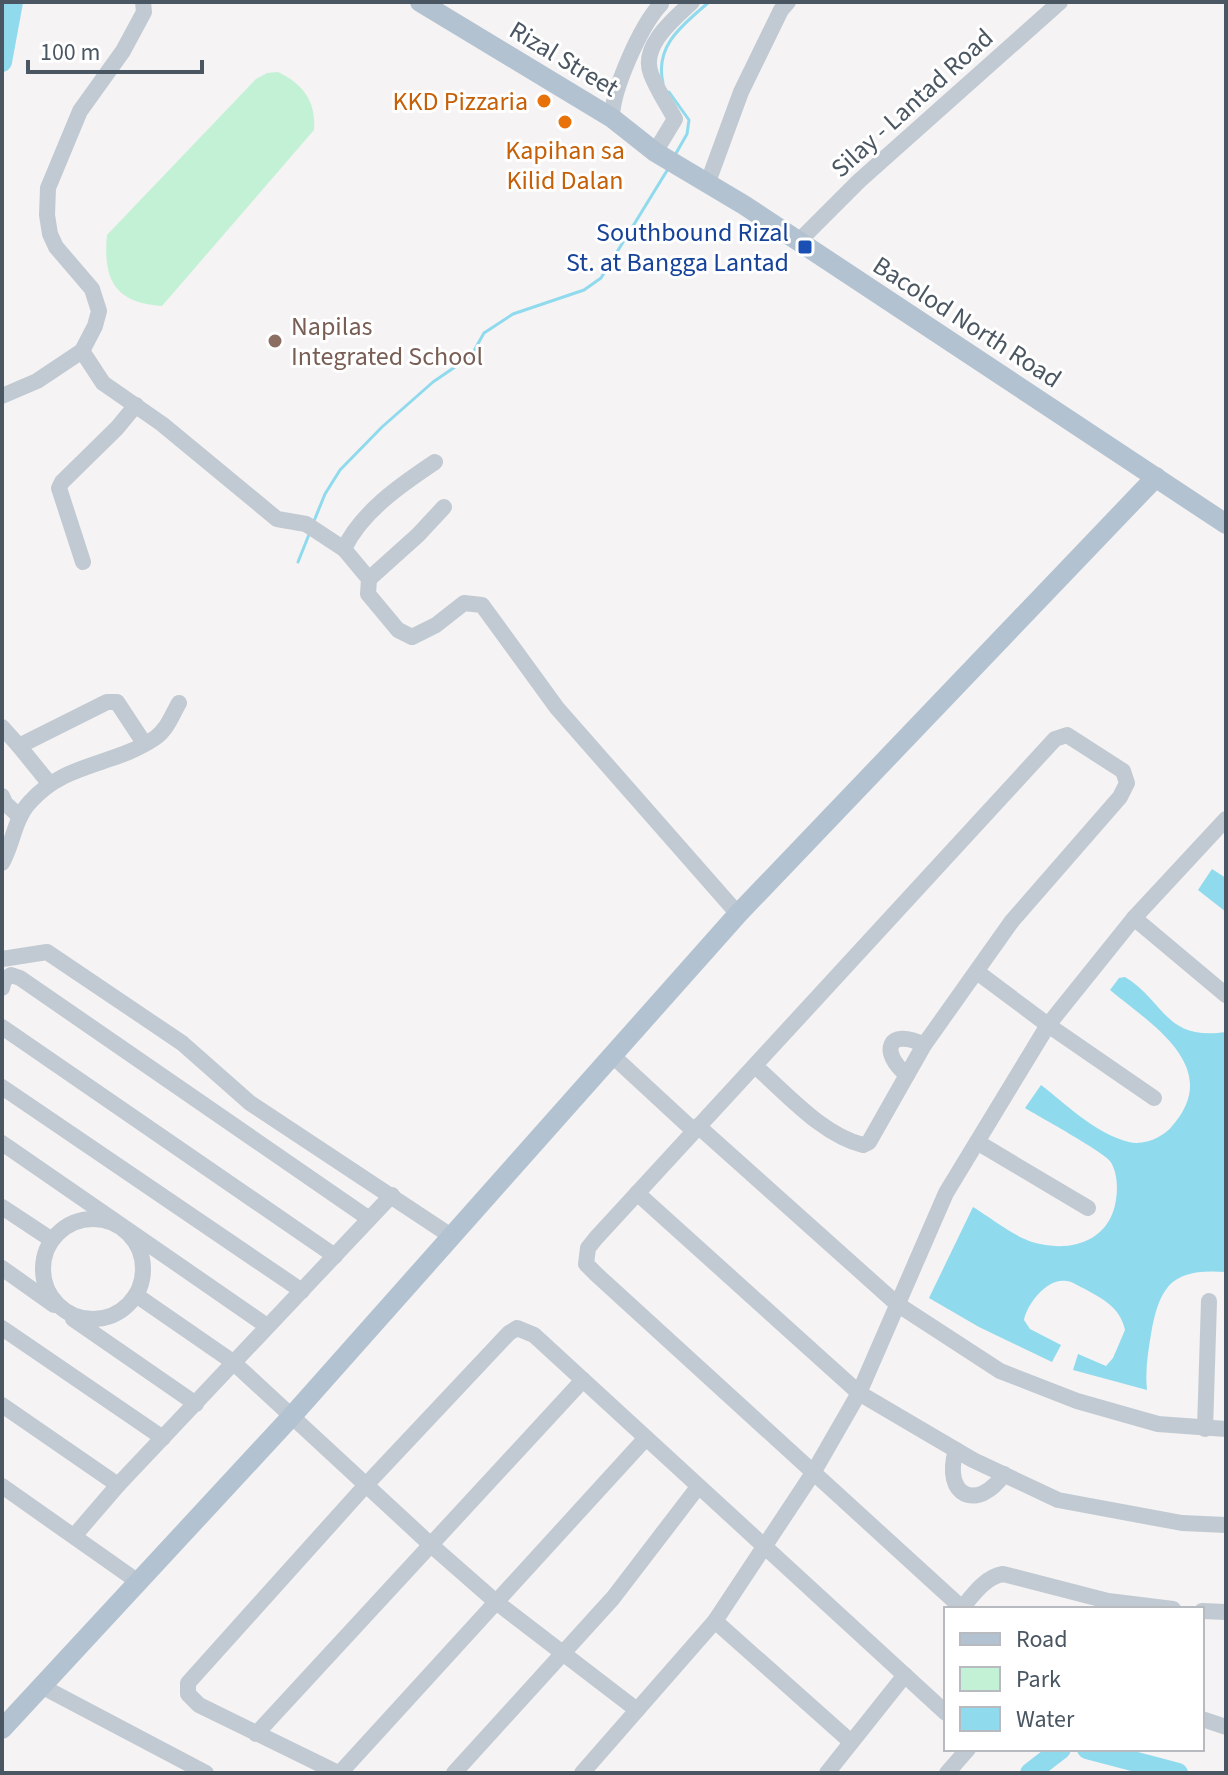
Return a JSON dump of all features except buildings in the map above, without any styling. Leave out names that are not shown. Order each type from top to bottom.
[{"type":"main road","name":"Rizal Street","points":[[420,2],[612,118],[657,154],[678,165]]},
{"type":"main road","name":"Bacolod North Road","points":[[678,165],[1226,524]]},
{"type":"main road","points":[[2,1729],[291,1417],[738,914],[1156,477]]},
{"type":"street","points":[[2,396],[37,381],[82,351],[95,326],[99,311],[92,289],[56,247],[50,234],[48,188],[80,111],[123,51],[144,12],[143,2]]},
{"type":"street","points":[[657,154],[675,119],[650,72],[650,54],[665,28],[692,2]]},
{"type":"street","points":[[708,182],[741,92],[781,10],[788,2]]},
{"type":"street","name":"Silay - Lantad Road","points":[[798,242],[859,181],[1060,2]]},
{"type":"street","points":[[612,118],[612,104],[636,43],[649,17],[661,4]]},
{"type":"street","points":[[82,351],[103,383],[136,405],[277,519],[306,524],[344,549],[369,579],[368,594],[398,630],[412,637],[436,625],[464,603],[482,605],[557,708],[738,914]]},
{"type":"street","points":[[83,562],[59,488],[136,405]]},
{"type":"street","points":[[344,549],[353,531],[364,520],[402,484],[435,462]]},
{"type":"street","points":[[369,579],[444,507]]},
{"type":"street","points":[[19,746],[113,700],[128,716],[144,743]]},
{"type":"street","points":[[2,863],[20,817],[30,801],[49,783],[144,743],[164,730],[179,703]]},
{"type":"street","points":[[2,727],[49,783]]},
{"type":"street","points":[[755,1066],[818,1121],[844,1138],[863,1145],[875,1135],[924,1045],[1012,921],[1124,790],[1127,783],[1123,771],[1067,735],[1055,739],[696,1128],[592,1243],[587,1253],[586,1264],[961,1607]]},
{"type":"street","points":[[2,796],[20,817]]},
{"type":"street","points":[[582,1773],[715,1621],[813,1473],[859,1393],[946,1193],[1048,1025],[1134,918],[1226,819]]},
{"type":"street","points":[[1134,918],[1226,995]]},
{"type":"street","points":[[2,959],[47,952],[182,1043],[250,1103],[451,1236]]},
{"type":"street","points":[[977,972],[1154,1098]]},
{"type":"street","points":[[2,988],[4,980],[11,975],[20,978],[368,1218]]},
{"type":"street","points":[[2,1027],[335,1256]]},
{"type":"street","points":[[907,1075],[891,1058],[891,1047],[904,1037],[924,1045]]},
{"type":"street","points":[[614,1057],[897,1304],[920,1322],[1000,1371],[1051,1392],[1158,1424],[1226,1429]]},
{"type":"street","points":[[2,1087],[302,1291]]},
{"type":"street","points":[[977,1142],[1088,1208]]},
{"type":"street","points":[[2,1143],[267,1326]]},
{"type":"street","points":[[637,1193],[859,1393],[956,1450],[1058,1500],[1182,1523],[1226,1525]]},
{"type":"street","points":[[75,1535],[118,1485],[392,1195]]},
{"type":"street","points":[[2,1207],[52,1240]]},
{"type":"street","points":[[86,1219],[103,1219],[120,1224],[140,1249],[144,1264],[136,1295],[113,1316],[98,1320],[64,1313],[52,1300],[42,1267],[52,1240],[69,1224],[86,1219]]},
{"type":"street","points":[[2,1268],[196,1404]]},
{"type":"street","points":[[136,1295],[233,1362],[365,1486],[496,1602],[637,1710]]},
{"type":"street","points":[[1205,1429],[1209,1301]]},
{"type":"street","points":[[2,1328],[163,1438]]},
{"type":"street","points":[[646,1438],[339,1773],[256,1734],[194,1701],[188,1694],[188,1683],[365,1486],[517,1328],[534,1335],[944,1711]]},
{"type":"street","points":[[256,1734],[583,1380]]},
{"type":"street","points":[[2,1405],[118,1485]]},
{"type":"street","points":[[956,1450],[951,1474],[962,1492],[971,1495],[984,1493],[1004,1474]]},
{"type":"street","points":[[2,1486],[137,1581]]},
{"type":"street","points":[[454,1773],[613,1598],[698,1487]]},
{"type":"street","points":[[963,1607],[986,1582],[1003,1574],[1108,1601],[1157,1607]]},
{"type":"street","points":[[1204,1611],[1226,1612]]},
{"type":"street","points":[[715,1621],[851,1742]]},
{"type":"street","points":[[827,1773],[905,1675]]},
{"type":"street","points":[[41,1686],[206,1773]]},
{"type":"street","points":[[1204,1720],[1226,1727]]},
{"type":"street","points":[[947,1773],[966,1751]]},
{"type":"green space","points":[[278,72],[294,82],[306,95],[313,110],[314,130],[162,306],[146,304],[122,294],[110,276],[107,235],[256,79]]},
{"type":"water","points":[[1212,869],[1226,878],[1226,912],[1198,890]]},
{"type":"water","points":[[1125,977],[1177,1025],[1190,1031],[1226,1032],[1226,1272],[1193,1273],[1181,1277],[1165,1291],[1151,1334],[1147,1390],[1073,1370],[1078,1354],[1106,1366],[1113,1358],[1125,1330],[1110,1304],[1073,1283],[1059,1281],[1045,1288],[1029,1307],[1024,1320],[1030,1329],[1061,1345],[1052,1362],[979,1327],[929,1298],[973,1207],[1017,1235],[1045,1245],[1081,1243],[1101,1231],[1109,1221],[1117,1191],[1113,1166],[1095,1150],[1025,1108],[1041,1085],[1105,1133],[1135,1143],[1153,1140],[1164,1133],[1186,1104],[1190,1084],[1186,1066],[1176,1048],[1110,990],[1119,978]]},
{"type":"waterway","points":[[2,62],[13,2]]},
{"type":"waterway","points":[[663,83],[661,70],[667,46],[681,27],[709,2]]},
{"type":"waterway","points":[[669,92],[689,120],[687,134],[675,155]]},
{"type":"waterway","points":[[314,521],[325,494],[340,470],[433,382],[471,356],[484,333],[513,314],[584,290],[601,278],[668,169]]},
{"type":"waterway","points":[[298,562],[310,532]]},
{"type":"waterway","points":[[1030,1773],[1058,1751]]},
{"type":"waterway","points":[[1095,1751],[1178,1773]]},
{"type":"place","name":"KKD Pizzaria","points":[[544,101]]},
{"type":"place","name":"Kapihan sa Kilid Dalan","points":[[565,122]]},
{"type":"place","name":"Southbound Rizal St. at Bangga Lantad","points":[[805,247]]},
{"type":"place","name":"Napilas Integrated School","points":[[275,341]]}]
